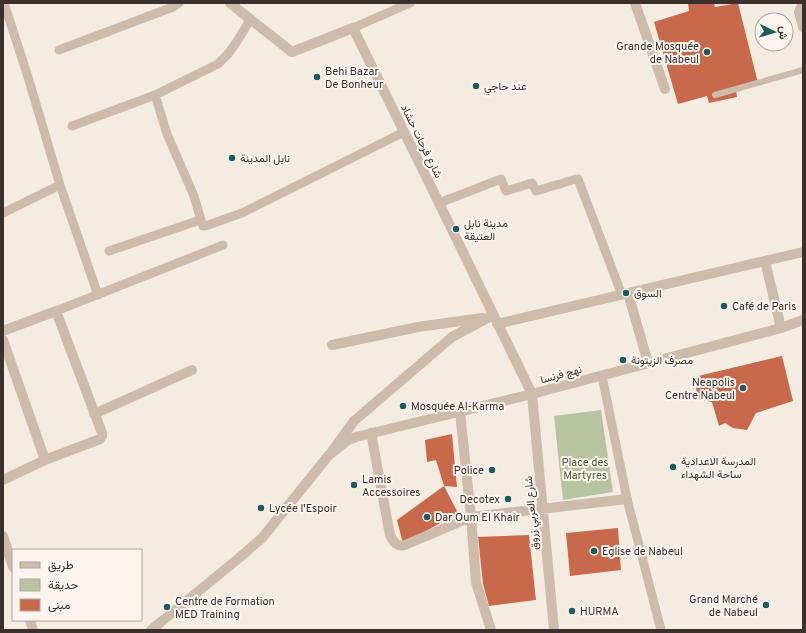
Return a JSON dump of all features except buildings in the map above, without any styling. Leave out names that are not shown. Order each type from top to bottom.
[{"type":"street","points":[[4,3],[60,185],[98,295]]},
{"type":"street","points":[[59,50],[173,7],[179,3]]},
{"type":"street","points":[[230,3],[292,52],[353,28],[410,3]]},
{"type":"street","points":[[635,3],[665,88]]},
{"type":"street","points":[[803,3],[799,12],[803,27]]},
{"type":"street","points":[[72,126],[155,95],[218,64],[236,43],[250,20]]},
{"type":"street","name":"شارع فرحات حشاد","points":[[353,28],[439,203],[490,316],[497,324],[532,394]]},
{"type":"street","points":[[155,95],[167,134],[194,196],[203,226],[242,213],[404,132]]},
{"type":"street","points":[[439,203],[502,179],[507,191],[532,183],[535,191],[578,179],[625,294],[648,363]]},
{"type":"street","points":[[3,213],[60,185]]},
{"type":"street","points":[[109,252],[201,220]]},
{"type":"street","points":[[3,331],[223,245]]},
{"type":"street","points":[[497,324],[803,252]]},
{"type":"street","points":[[765,261],[781,328]]},
{"type":"street","points":[[3,480],[45,460],[100,439],[102,436],[56,311]]},
{"type":"street","points":[[332,345],[418,327],[490,316]]},
{"type":"street","points":[[151,630],[262,538],[329,455],[354,420],[452,337],[490,316]]},
{"type":"street","name":"نهج فرنسا","points":[[329,455],[348,440],[356,437],[602,376],[781,328],[803,320]]},
{"type":"street","points":[[3,340],[45,460]]},
{"type":"street","points":[[94,414],[192,370]]},
{"type":"street","points":[[602,376],[627,499],[661,630]]},
{"type":"street","name":"شارع العربي زروق","points":[[532,394],[554,630]]},
{"type":"street","points":[[460,412],[476,582],[491,630]]},
{"type":"street","points":[[371,433],[390,535],[393,542],[397,545],[405,545],[471,517],[627,499]]},
{"type":"street","points":[[3,536],[12,564]]},
{"type":"lane","points":[[716,94],[803,70]]},
{"type":"green space","name":"Place des Martyres","points":[[601,410],[613,492],[563,500],[554,416]]},
{"type":"place","name":"Grande Mosquée de Nabeul","points":[[707,52]]},
{"type":"place","name":"Behi Bazar De Bonheur","points":[[317,77]]},
{"type":"place","name":"عند حاجي","points":[[476,86]]},
{"type":"place","name":"نابل المدينة","points":[[232,158]]},
{"type":"place","name":"مدينة نابل العتيقة","points":[[456,229]]},
{"type":"place","name":"السوق","points":[[626,293]]},
{"type":"place","name":"Café de Paris","points":[[724,306]]},
{"type":"place","name":"مصرف الزيتونة","points":[[623,360]]},
{"type":"place","name":"Neapolis Centre Nabeul","points":[[743,388]]},
{"type":"place","name":"Mosquée Al-Karma","points":[[403,406]]},
{"type":"place","name":"المدرسة الاعدادية ساحة الشهداء","points":[[673,467]]},
{"type":"place","name":"Police","points":[[492,470]]},
{"type":"place","name":"Lamis Accessoires","points":[[354,485]]},
{"type":"place","name":"Decotex","points":[[508,499]]},
{"type":"place","name":"Lycée l'Espoir","points":[[261,508]]},
{"type":"place","name":"Dar Oum El Khair","points":[[427,517]]},
{"type":"place","name":"Eglise de Nabeul","points":[[594,551]]},
{"type":"place","name":"Grand Marché de Nabeul","points":[[766,605]]},
{"type":"place","name":"Centre de Formation MED Training","points":[[167,607]]},
{"type":"place","name":"HURMA","points":[[572,611]]}]
